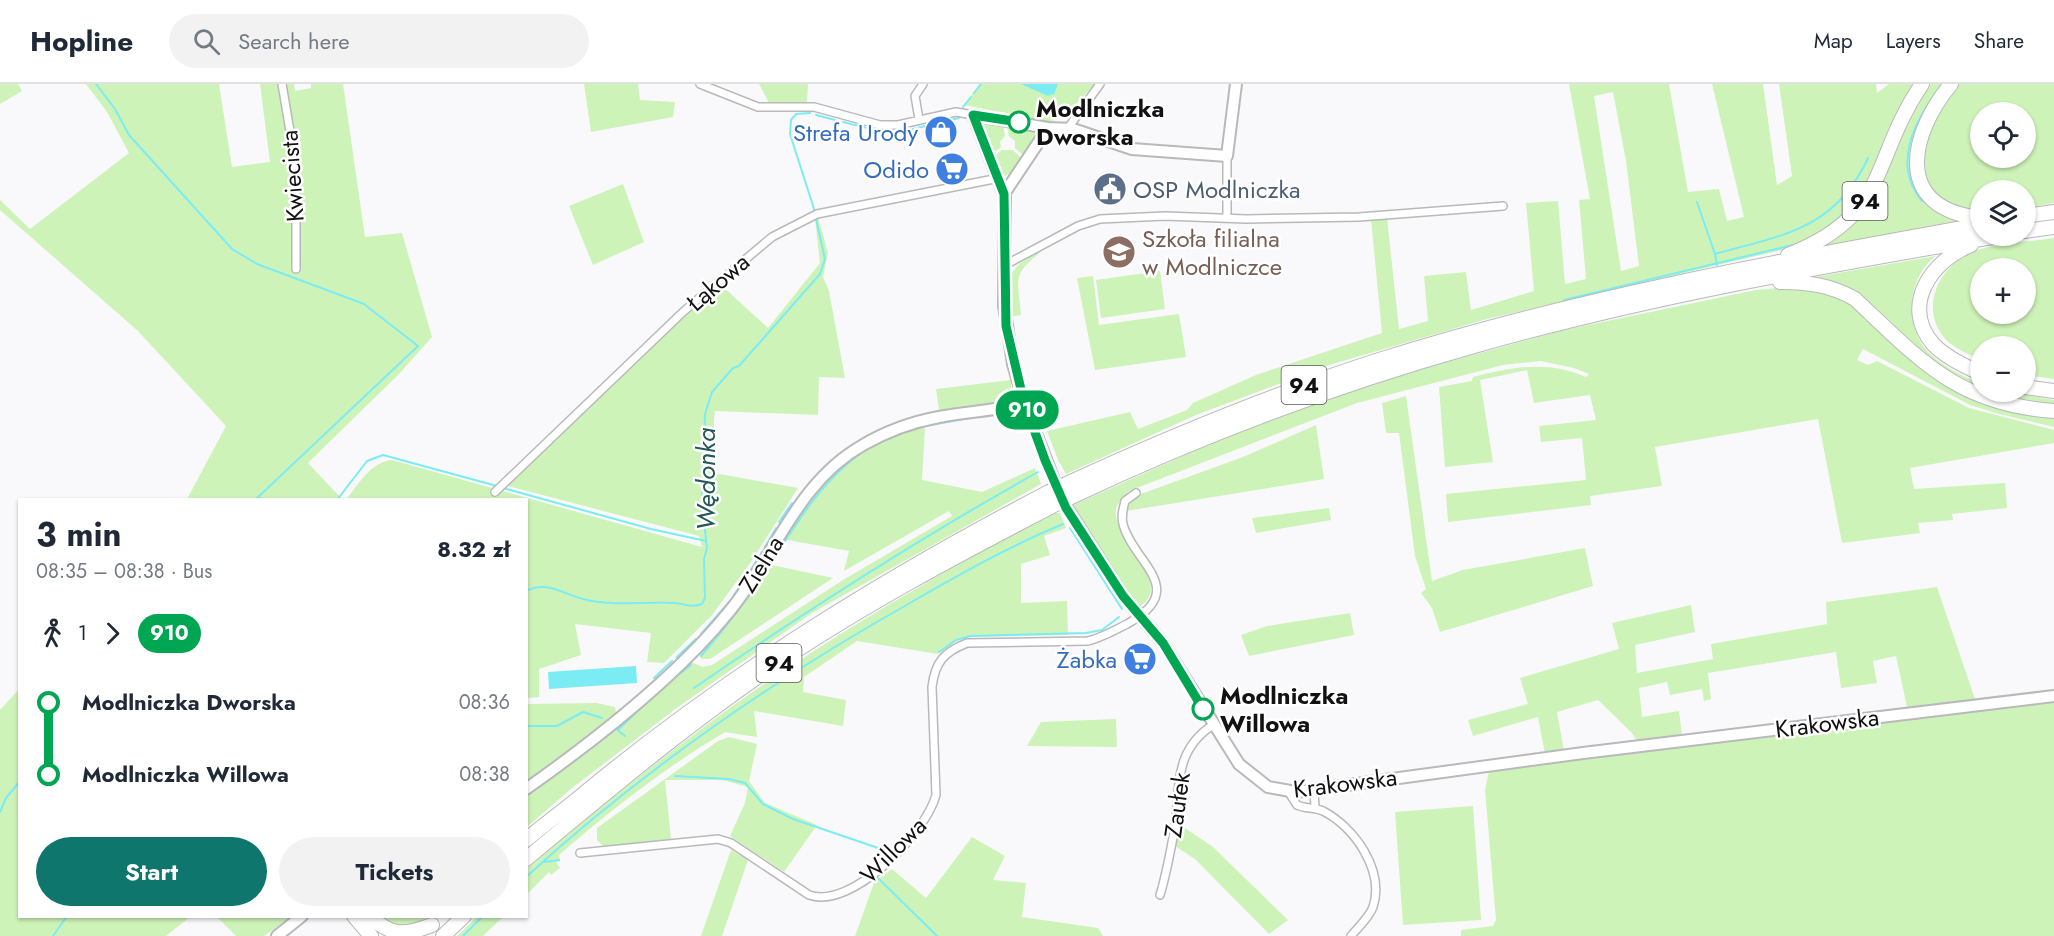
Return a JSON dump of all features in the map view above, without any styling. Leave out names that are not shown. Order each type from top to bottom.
[{"type":"highway","name":"94","points":[[528,838],[656,735],[762,660],[894,575],[1197,425],[1380,360],[1556,311],[1756,267],[1830,235],[1862,205],[1881,172],[1904,115],[1922,84]]},
{"type":"highway","points":[[1951,84],[1934,107],[1920,135],[1916,154],[1917,171],[1924,188],[1940,205],[1956,213],[1970,216]]},
{"type":"highway","points":[[1756,267],[1970,227]]},
{"type":"highway","points":[[2036,229],[2054,227]]},
{"type":"highway","name":"94","points":[[528,857],[639,764],[775,665],[853,615],[1059,495],[1240,423],[1379,374],[1555,325],[1754,282],[1970,241]]},
{"type":"highway","points":[[1970,246],[1945,259],[1928,277],[1922,294],[1921,316],[1934,344],[1953,359],[1970,368]]},
{"type":"highway","points":[[1754,282],[1812,283],[1834,288],[1855,299],[1925,365],[1945,379],[2000,403],[2054,411]]},
{"type":"highway","points":[[2036,389],[2054,391]]},
{"type":"highway","points":[[356,918],[372,936]]},
{"type":"highway","points":[[371,918],[379,927],[396,934],[410,933],[437,921]]},
{"type":"highway","points":[[443,936],[462,918]]},
{"type":"highway","points":[[422,936],[437,921]]},
{"type":"street","name":"Kwiecista","points":[[282,84],[291,137],[296,203],[296,269]]},
{"type":"street","points":[[699,84],[758,107],[814,107],[888,126],[956,112],[1048,128],[1068,128],[1132,149],[1227,156]]},
{"type":"street","points":[[919,119],[915,96],[923,84]]},
{"type":"street","points":[[1068,128],[1100,84]]},
{"type":"street","points":[[1227,216],[1227,156],[1236,84]]},
{"type":"street","name":"Krakowska","points":[[973,115],[1004,194],[1006,326],[1024,402],[1066,508],[1140,617],[1163,643],[1239,764],[1268,787],[1288,791],[1314,789],[1583,753],[2054,696]]},
{"type":"street","points":[[1004,194],[1048,128]]},
{"type":"street","name":"Łąkowa","points":[[495,492],[684,311],[772,237],[817,214],[999,178]]},
{"type":"street","points":[[1005,265],[1090,221],[1164,216],[1227,216],[1265,219],[1368,216],[1503,206]]},
{"type":"street","name":"Zielna","points":[[528,788],[598,735],[712,632],[744,593],[805,495],[841,459],[889,431],[910,423],[940,416],[1001,410],[1024,402]]},
{"type":"street","points":[[1136,492],[1125,501],[1122,522],[1150,567],[1157,591],[1140,617]]},
{"type":"street","name":"Willowa","points":[[580,853],[718,839],[731,843],[809,895],[820,899],[847,893],[886,863],[927,818],[932,809],[936,786],[932,687],[934,669],[940,659],[951,649],[967,643],[1088,641],[1106,636],[1140,617]]},
{"type":"street","name":"Zaułek","points":[[1160,895],[1172,845],[1178,778],[1182,764],[1200,735],[1213,725]]},
{"type":"street","points":[[1314,789],[1315,807]]},
{"type":"street","points":[[1288,791],[1297,805],[1315,807],[1338,821],[1356,839],[1373,876],[1373,908],[1351,936]]},
{"type":"street","points":[[278,936],[300,918]]},
{"type":"green space","points":[[0,84],[18,84],[22,91],[0,104]]},
{"type":"green space","points":[[86,84],[219,84],[232,167],[270,162],[260,84],[281,84],[291,177],[293,270],[300,273],[295,147],[284,84],[294,84],[295,91],[311,88],[311,84],[343,84],[365,237],[402,233],[432,337],[399,374],[308,463],[341,498],[188,498],[226,426],[138,331],[0,210],[0,200],[30,229],[129,153],[107,112]]},
{"type":"green space","points":[[584,84],[638,84],[640,100],[675,102],[673,117],[591,132]]},
{"type":"green space","points":[[759,84],[808,84],[807,102],[770,105]]},
{"type":"green space","points":[[980,84],[1095,84],[1064,117],[1049,122],[964,105]]},
{"type":"green space","points":[[1569,84],[1669,84],[1688,192],[1719,189],[1727,221],[1744,217],[1712,84],[1763,84],[1777,185],[1792,176],[1779,84],[1876,84],[1877,93],[1889,84],[1916,84],[1882,159],[1847,215],[1799,246],[1487,319],[1329,365],[1196,415],[1066,474],[1058,460],[1047,431],[1130,412],[1138,429],[1187,410],[1193,403],[1256,375],[1382,333],[1371,219],[1387,218],[1399,329],[1428,321],[1424,276],[1466,272],[1471,310],[1534,291],[1526,203],[1558,201],[1565,284],[1586,279],[1579,200],[1590,199]],"holes":[[[1613,92],[1626,161],[1639,266],[1621,271],[1594,96]]]},
{"type":"green space","points":[[1927,84],[1946,84],[1919,126],[1912,149],[1913,175],[1964,220],[1814,248],[1838,233],[1899,136]]},
{"type":"green space","points":[[1955,84],[2054,84],[2054,203],[2036,206],[2036,180],[1970,180],[1970,211],[1953,208],[1927,186],[1920,144]]},
{"type":"green space","points":[[985,122],[1003,124],[1005,136],[1000,142],[1001,147],[994,152],[983,127]]},
{"type":"green space","points":[[1007,125],[1038,133],[1037,139],[1023,155],[1015,148],[1015,141],[1009,136]]},
{"type":"green space","points":[[1002,150],[1013,150],[1021,158],[1005,176],[994,156]]},
{"type":"green space","points":[[623,184],[644,242],[593,265],[569,206]]},
{"type":"green space","points":[[818,217],[828,253],[823,277],[829,291],[845,378],[819,377],[818,415],[715,411],[714,420],[714,473],[798,488],[751,562],[712,615],[664,663],[647,662],[651,633],[575,624],[581,655],[539,669],[539,697],[528,698],[528,498],[702,547],[699,536],[504,485],[720,284],[768,328],[820,263],[815,218]]},
{"type":"green space","points":[[2054,238],[2054,379],[2036,377],[2036,336],[1970,336],[1970,355],[1945,339],[1936,323],[1933,311],[1937,287],[1951,266],[1961,258],[1972,252],[1994,246],[2036,246],[2036,240]]},
{"type":"green space","points":[[1042,251],[1025,266],[1019,278],[1021,315],[1008,317],[1009,283],[1014,269]]},
{"type":"green space","points":[[1936,256],[1926,265],[1914,289],[1912,316],[1915,329],[1928,352],[1952,370],[1970,379],[1970,385],[1930,363],[1864,297],[1837,283],[1815,277]]},
{"type":"green space","points":[[1160,271],[1165,309],[1101,318],[1096,280]]},
{"type":"green space","points":[[1093,276],[1099,325],[1179,314],[1186,357],[1095,370],[1077,278]]},
{"type":"green space","points":[[1799,286],[1842,297],[1935,377],[1970,388],[1970,402],[2013,402],[2054,415],[2054,427],[1970,405],[1863,349],[1857,360],[1868,365],[1877,361],[1969,408],[2054,430],[2054,443],[1910,468],[1914,489],[2005,483],[2007,508],[1952,514],[1953,520],[1918,523],[1920,533],[1842,543],[1818,419],[1655,447],[1662,486],[1590,496],[1591,505],[1448,522],[1446,494],[1586,480],[1582,438],[1541,442],[1539,426],[1596,420],[1590,395],[1534,403],[1527,370],[1480,380],[1493,462],[1445,467],[1439,387],[1472,381],[1473,377],[1516,368],[1558,368],[1586,377],[1589,374],[1574,368],[1541,361],[1503,365],[1357,403],[1129,491],[1117,506],[1116,518],[1151,585],[1149,597],[1139,607],[1071,506],[1257,423],[1400,375],[1564,330],[1756,290]]},
{"type":"green space","points":[[1011,380],[1009,395],[998,404],[939,410],[936,389]]},
{"type":"green space","points":[[1406,396],[1432,581],[1463,570],[1585,548],[1593,586],[1440,632],[1432,608],[1421,593],[1426,589],[1415,556],[1399,433],[1386,433],[1382,403]]},
{"type":"green space","points":[[2036,397],[2054,400],[2054,406],[2034,402]]},
{"type":"green space","points":[[1316,425],[1324,479],[1126,511],[1131,499],[1141,494],[1243,457]]},
{"type":"green space","points":[[925,428],[922,480],[982,492],[1035,468],[1041,484],[812,613],[678,707],[572,788],[528,826],[528,793],[567,768],[691,662],[703,667],[712,665],[843,580],[952,516],[949,511],[844,571],[849,551],[782,539],[809,501],[841,466],[859,451],[879,439]]},
{"type":"green space","points":[[392,460],[527,498],[348,498],[372,469]]},
{"type":"green space","points":[[1329,508],[1331,520],[1256,533],[1252,518]]},
{"type":"green space","points":[[1054,513],[1060,513],[1066,528],[1044,536],[1050,555],[1021,564],[1021,603],[1067,601],[1068,635],[970,637],[956,641],[938,654],[857,641],[804,677],[803,692],[846,700],[843,726],[754,711],[757,737],[725,732],[660,774],[559,855],[560,861],[556,862],[560,868],[551,875],[549,872],[528,893],[528,868],[597,810],[703,727],[814,651],[963,562]]},
{"type":"green space","points":[[767,564],[833,578],[710,659],[702,659],[699,655],[735,613]]},
{"type":"green space","points":[[1937,587],[1975,699],[1907,707],[1896,656],[1873,661],[1877,683],[1841,688],[1836,652],[1708,673],[1711,699],[1704,701],[1702,689],[1670,695],[1667,682],[1639,688],[1642,717],[1679,711],[1682,735],[1637,741],[1632,733],[1598,700],[1557,712],[1564,751],[1545,754],[1538,717],[1473,736],[1468,720],[1528,704],[1520,678],[1619,649],[1612,623],[1691,605],[1695,632],[1635,645],[1637,673],[1713,659],[1711,644],[1827,624],[1826,602]]},
{"type":"green space","points":[[1350,613],[1354,635],[1249,656],[1241,635],[1267,626]]},
{"type":"green space","points":[[18,690],[18,918],[189,918],[166,936],[0,936],[0,710]]},
{"type":"green space","points":[[2054,702],[2054,936],[1461,936],[1461,930],[1493,926],[1496,920],[1485,790],[1489,771]]},
{"type":"green space","points":[[597,703],[615,707],[616,713],[528,781],[528,704]]},
{"type":"green space","points":[[1116,719],[1117,747],[1027,746],[1041,722]]},
{"type":"green space","points":[[729,737],[757,744],[749,781],[765,803],[817,825],[784,872],[730,836],[745,803],[748,787],[722,780],[665,780],[671,839],[604,847],[597,840],[597,828],[718,741]]},
{"type":"green space","points":[[1473,806],[1481,920],[1403,925],[1395,812]]},
{"type":"green space","points":[[1179,824],[1213,847],[1288,920],[1269,934],[1195,859],[1175,846]]},
{"type":"green space","points":[[972,837],[1005,856],[993,880],[1026,883],[1022,917],[1098,928],[1103,936],[855,936],[874,883],[892,869],[926,898]]},
{"type":"green space","points":[[731,850],[748,860],[722,936],[701,936]]},
{"type":"green space","points":[[218,918],[290,918],[264,936],[236,936]]},
{"type":"green space","points":[[374,918],[428,918],[408,929],[387,926]]},
{"type":"green space","points":[[476,918],[502,918],[483,936],[457,936]]},
{"type":"water","points":[[1021,84],[1058,84],[1054,94],[1048,96]]},
{"type":"water","points":[[636,666],[637,683],[549,689],[548,672]]},
{"type":"waterway","points":[[96,84],[115,109],[129,135],[232,249],[257,264],[364,304],[418,346],[257,498]]},
{"type":"waterway","name":"Wędonka","points":[[974,93],[981,84]]},
{"type":"waterway","points":[[1922,201],[1913,187],[1908,172],[1910,142],[1923,112],[1941,86]]},
{"type":"waterway","name":"Wędonka","points":[[963,107],[971,97]]},
{"type":"waterway","name":"Wędonka","points":[[810,113],[796,114],[791,120],[790,134],[815,212]]},
{"type":"waterway","points":[[816,115],[835,120]]},
{"type":"waterway","name":"Wędonka","points":[[843,122],[892,134],[959,118]]},
{"type":"waterway","points":[[1717,265],[1715,254],[1784,234],[1823,215],[1840,201],[1855,182],[1868,158]]},
{"type":"waterway","points":[[1697,202],[1715,254]]},
{"type":"waterway","points":[[1832,224],[1844,214]]},
{"type":"waterway","name":"Wędonka","points":[[528,590],[548,587],[583,599],[606,603],[675,603],[692,606],[702,604],[705,598],[704,559],[707,548],[702,504],[705,414],[712,392],[733,368],[739,366],[820,274],[825,259],[816,219]]},
{"type":"waterway","points":[[1564,300],[1793,245]]},
{"type":"waterway","points":[[919,427],[970,418]]},
{"type":"waterway","points":[[701,656],[750,594],[819,493],[831,479],[862,452]]},
{"type":"waterway","points":[[339,498],[367,461],[383,455],[497,486]]},
{"type":"waterway","points":[[694,688],[864,576],[1038,472]]},
{"type":"waterway","points":[[503,488],[651,529],[706,541]]},
{"type":"waterway","points":[[779,522],[792,503]]},
{"type":"waterway","points":[[528,875],[570,838],[662,764],[809,663],[1004,551],[1063,524]]},
{"type":"waterway","points":[[765,547],[776,528]]},
{"type":"waterway","points":[[1070,528],[1122,609]]},
{"type":"waterway","points":[[750,571],[762,552]]},
{"type":"waterway","points":[[734,595],[746,577]]},
{"type":"waterway","points":[[701,634],[731,600]]},
{"type":"waterway","points":[[939,652],[956,640],[970,636],[1086,633],[1102,630],[1119,617]]},
{"type":"waterway","points":[[677,657],[696,639]]},
{"type":"waterway","points":[[654,678],[672,661]]},
{"type":"waterway","points":[[668,683],[691,665]]},
{"type":"waterway","points":[[618,730],[654,695]]},
{"type":"waterway","points":[[528,726],[557,726],[583,712],[602,718]]},
{"type":"waterway","points":[[615,728],[625,736]]},
{"type":"waterway","points":[[675,776],[729,779],[745,783],[763,804],[793,819],[887,851],[882,858]]},
{"type":"waterway","points":[[0,812],[6,798],[18,783]]},
{"type":"waterway","points":[[544,862],[559,860]]},
{"type":"waterway","points":[[870,870],[877,863]]},
{"type":"waterway","points":[[877,877],[937,936]]},
{"type":"waterway","name":"Wędonka","points":[[53,936],[66,918]]},
{"type":"waterway","points":[[463,936],[481,918]]},
{"type":"bus line","name":"910","points":[[1019,122],[989,115],[973,115],[1005,197],[1004,306],[1013,364],[1024,402],[1066,508],[1123,596],[1163,643],[1203,709]]},
{"type":"place","name":"Modlniczka Dworska","points":[[1019,122]]},
{"type":"place","name":"Strefa Urody","points":[[941,132]]},
{"type":"place","name":"Odido","points":[[952,169]]},
{"type":"place","name":"OSP Modlniczka","points":[[1110,189]]},
{"type":"place","name":"Szkoła filialna w Modlniczce","points":[[1119,252]]},
{"type":"place","name":"Żabka","points":[[1140,659]]},
{"type":"place","name":"Modlniczka Willowa","points":[[1203,709]]}]
